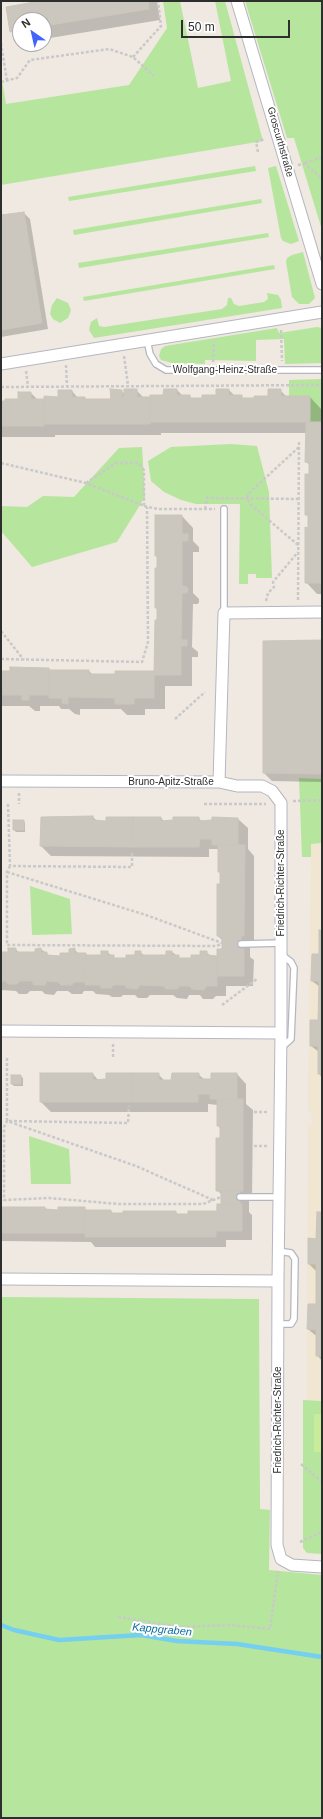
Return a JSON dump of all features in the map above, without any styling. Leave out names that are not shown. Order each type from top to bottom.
[{"type":"street","name":"Groscurthstraße","points":[[237,1],[322,284]]},
{"type":"street","points":[[1,364],[322,312]]},
{"type":"street","points":[[224,613],[322,612]]},
{"type":"street","name":"Bruno-Apitz-Straße","points":[[1,781],[219,782],[224,613]]},
{"type":"street","name":"Friedrich-Richter-Straße","points":[[219,782],[237,786],[262,786],[272,791],[281,804],[282,955],[278,1251],[277,1546],[281,1559]]},
{"type":"street","points":[[1,1031],[281,1033]]},
{"type":"street","points":[[1,1279],[278,1281]]},
{"type":"street","points":[[281,1559],[292,1565],[322,1567]]},
{"type":"lane","name":"Wolfgang-Heinz-Straße","points":[[146,340],[156,364],[166,370],[322,370]]},
{"type":"lane","name":"Bruno-Apitz-Straße","points":[[224,509],[224,613]]},
{"type":"lane","points":[[241,944],[282,943]]},
{"type":"lane","points":[[280,1049],[291,1039],[294,968],[291,962],[282,955]]},
{"type":"lane","points":[[240,1198],[279,1197]]},
{"type":"lane","points":[[278,1251],[291,1253],[295,1259],[294,1319],[291,1324],[278,1324]]},
{"type":"path","points":[[133,57],[161,26],[158,1]]},
{"type":"path","points":[[1,44],[7,81]]},
{"type":"path","points":[[1,82],[17,78],[30,60],[109,49],[133,57],[154,76]]},
{"type":"path","points":[[258,152],[256,142],[278,136]]},
{"type":"path","points":[[287,168],[305,164],[322,157]]},
{"type":"path","points":[[305,164],[322,178]]},
{"type":"path","points":[[280,318],[284,385]]},
{"type":"path","points":[[213,370],[214,329]]},
{"type":"path","points":[[123,344],[128,386]]},
{"type":"path","points":[[64,354],[68,386]]},
{"type":"path","points":[[1,387],[322,384]]},
{"type":"path","points":[[298,612],[299,440]]},
{"type":"path","points":[[247,498],[248,494],[299,447]]},
{"type":"path","points":[[1,463],[86,483],[144,506],[159,510],[224,509]]},
{"type":"path","points":[[86,483],[116,463],[138,463],[144,470],[144,506]]},
{"type":"path","points":[[206,509],[207,498],[299,499]]},
{"type":"path","points":[[247,498],[251,505],[299,545]]},
{"type":"path","points":[[1,659],[142,662],[148,642],[147,507]]},
{"type":"path","points":[[267,612],[268,593],[274,587],[273,582],[298,551]]},
{"type":"path","points":[[1,631],[24,660]]},
{"type":"path","points":[[175,719],[205,692]]},
{"type":"path","points":[[300,800],[322,800]]},
{"type":"path","points":[[7,872],[146,915],[222,943],[217,946],[7,945],[7,872],[10,866],[8,804]]},
{"type":"path","points":[[204,804],[256,804]]},
{"type":"path","points":[[10,866],[132,867],[132,851]]},
{"type":"path","points":[[222,1005],[257,979]]},
{"type":"path","points":[[7,1058],[7,1121],[4,1127],[4,1200],[48,1198],[118,1204],[203,1204],[221,1197]]},
{"type":"path","points":[[7,1121],[128,1123],[129,1106]]},
{"type":"path","points":[[7,1121],[136,1166],[213,1200]]},
{"type":"path","points":[[301,1464],[322,1482]]},
{"type":"path","points":[[300,1542],[322,1532]]},
{"type":"path","points":[[118,1617],[182,1627],[231,1625],[270,1629],[281,1559]]},
{"type":"shaded area","points":[[322,843],[322,1400],[307,1400],[308,1126],[312,1123],[311,1112],[308,1112],[311,844]]},
{"type":"green space","points":[[163,1],[180,1],[198,88],[231,81],[215,1],[225,1],[263,141],[1,185],[1,74],[6,104],[129,85],[167,28]]},
{"type":"green space","points":[[245,1],[322,1],[322,230],[294,138],[287,138]]},
{"type":"green space","points":[[255,166],[256,171],[69,201],[68,197]]},
{"type":"green space","points":[[276,166],[299,241],[291,244],[283,241],[281,238],[268,168]]},
{"type":"green space","points":[[261,199],[262,203],[74,235],[73,230]]},
{"type":"green space","points":[[268,233],[269,237],[79,268],[78,263]]},
{"type":"green space","points":[[303,252],[315,298],[309,304],[299,304],[292,297],[286,262],[287,258],[292,255]]},
{"type":"green space","points":[[274,265],[275,269],[84,301],[83,297]]},
{"type":"green space","points":[[267,293],[278,295],[281,300],[282,308],[94,338],[89,330],[91,322],[97,318],[99,326],[104,327],[222,309],[227,305],[228,298],[231,298],[234,304],[239,306],[264,302],[268,299]]},
{"type":"green space","points":[[57,298],[68,303],[71,310],[68,318],[60,323],[53,319],[50,314],[52,305]]},
{"type":"green space","points":[[317,327],[322,328],[322,363],[285,364],[284,339],[256,340],[256,361],[205,360],[205,364],[172,363],[161,360],[159,356],[161,349],[165,346],[277,328],[279,333]]},
{"type":"green space","points":[[322,379],[322,422],[310,422],[310,396],[289,396],[289,380]]},
{"type":"green space","points":[[231,444],[257,446],[269,492],[272,578],[256,578],[256,574],[248,574],[248,584],[239,584],[240,504],[196,504],[181,500],[164,492],[151,481],[148,461],[171,447]]},
{"type":"green space","points":[[142,447],[145,497],[117,542],[32,567],[1,531],[1,506],[27,507],[43,496],[74,497],[119,448]]},
{"type":"green space","points":[[299,778],[322,779],[322,843],[311,844],[311,857],[302,857]]},
{"type":"green space","points":[[30,886],[70,899],[72,934],[32,935]]},
{"type":"green space","points":[[29,1136],[69,1149],[71,1184],[31,1184]]},
{"type":"green space","points":[[1,1297],[259,1299],[260,1509],[270,1510],[269,1570],[322,1575],[322,1818],[1,1818]]},
{"type":"green space","points":[[303,1400],[322,1401],[322,1554],[307,1553],[303,1548]]},
{"type":"green space","points":[[314,1414],[322,1414],[322,1452],[314,1452]]},
{"type":"building","points":[[40,1],[148,1],[149,9],[52,25],[52,12],[12,12],[12,32],[10,32],[6,7]]},
{"type":"building","points":[[24,212],[42,323],[1,330],[1,215]]},
{"type":"building","points":[[110,389],[122,390],[122,397],[124,397],[124,389],[137,389],[137,397],[150,397],[150,424],[44,424],[44,396],[58,397],[58,390],[72,390],[72,397],[85,397],[85,399],[111,399]]},
{"type":"building","points":[[164,389],[177,389],[177,395],[190,395],[190,398],[202,398],[202,395],[216,395],[216,389],[229,389],[229,395],[242,395],[242,398],[254,398],[254,396],[268,396],[268,389],[281,389],[281,396],[310,396],[310,422],[150,422],[150,395],[163,395]]},
{"type":"building","points":[[18,392],[31,392],[31,399],[45,399],[44,426],[1,426],[1,401],[5,401],[5,399],[18,399]]},
{"type":"building","points":[[306,422],[322,422],[322,583],[305,583],[305,527],[308,528],[308,515],[305,515],[305,474],[309,474],[309,463],[305,462]]},
{"type":"building","points":[[155,515],[182,515],[182,534],[188,534],[188,541],[182,541],[182,586],[187,587],[188,590],[187,593],[182,593],[181,640],[187,640],[187,646],[181,646],[181,675],[154,675],[155,620],[157,620],[157,608],[155,608],[155,568],[157,568],[157,556],[155,556]]},
{"type":"building","points":[[322,640],[322,774],[263,773],[263,641]]},
{"type":"building","points":[[10,667],[49,668],[49,695],[29,695],[29,700],[22,700],[22,695],[1,695],[1,671],[10,671]]},
{"type":"building","points":[[49,670],[89,670],[89,674],[115,674],[115,671],[154,671],[154,698],[134,698],[134,704],[115,704],[115,698],[68,697],[68,704],[62,703],[62,698],[49,698]]},
{"type":"building","points":[[93,816],[93,820],[106,821],[106,817],[133,817],[133,847],[40,846],[41,817]]},
{"type":"building","points":[[133,817],[161,817],[161,821],[173,820],[173,817],[199,817],[199,821],[212,820],[212,817],[238,818],[238,845],[212,845],[212,839],[200,839],[199,847],[133,847]]},
{"type":"building","points":[[13,820],[24,820],[24,830],[13,830]]},
{"type":"building","points":[[218,845],[245,845],[244,936],[241,936],[241,949],[244,949],[244,976],[217,976],[217,949],[222,949],[222,937],[217,936],[217,884],[220,884],[220,872],[218,872]]},
{"type":"building","points":[[319,930],[322,930],[322,1074],[318,1074],[318,1046],[310,1046],[310,1020],[318,1020],[319,981],[311,981],[312,954],[319,954]]},
{"type":"building","points":[[8,948],[16,948],[16,952],[35,952],[35,949],[41,948],[41,952],[47,952],[47,955],[60,956],[60,953],[69,953],[69,949],[75,948],[75,953],[86,953],[85,982],[74,982],[72,985],[61,985],[58,982],[47,981],[45,985],[34,985],[32,981],[20,981],[17,984],[8,984],[6,981],[1,981],[1,952],[8,952]]},
{"type":"building","points":[[101,951],[108,951],[108,955],[114,955],[114,958],[126,958],[126,955],[135,955],[135,951],[141,951],[141,955],[166,955],[166,951],[172,951],[172,955],[179,955],[179,958],[191,958],[191,955],[200,955],[200,951],[207,951],[207,955],[217,956],[217,986],[206,986],[204,990],[192,989],[190,986],[179,986],[177,989],[166,989],[164,986],[140,985],[137,989],[127,988],[125,985],[113,985],[111,988],[101,988],[100,985],[85,985],[86,955],[101,955]]},
{"type":"building","points":[[40,1073],[93,1073],[93,1080],[106,1079],[106,1073],[132,1073],[132,1102],[40,1102]]},
{"type":"building","points":[[132,1073],[159,1073],[159,1080],[171,1080],[172,1073],[199,1073],[199,1079],[211,1079],[211,1073],[237,1073],[237,1099],[210,1099],[210,1094],[198,1094],[198,1102],[132,1102]]},
{"type":"building","points":[[11,1075],[21,1075],[21,1084],[11,1084]]},
{"type":"building","points":[[217,1099],[243,1099],[243,1191],[216,1191],[216,1138],[220,1138],[220,1126],[217,1126]]},
{"type":"building","points":[[221,1191],[240,1191],[240,1204],[221,1204]]},
{"type":"building","points":[[217,1204],[242,1204],[242,1231],[216,1231]]},
{"type":"building","points":[[1,1207],[45,1207],[45,1209],[58,1210],[58,1207],[85,1207],[85,1233],[1,1233]]},
{"type":"building","points":[[85,1210],[111,1210],[111,1213],[123,1213],[123,1211],[176,1211],[176,1214],[188,1214],[188,1211],[216,1211],[216,1237],[85,1237]]},
{"type":"building","points":[[317,1212],[322,1212],[322,1356],[316,1356],[316,1330],[307,1329],[308,1304],[316,1304],[316,1264],[308,1264],[308,1238],[316,1239]]},
{"type":"waterway","name":"Kappgraben","points":[[1,1625],[14,1630],[59,1640],[141,1635],[177,1641],[237,1644],[322,1657]]}]
